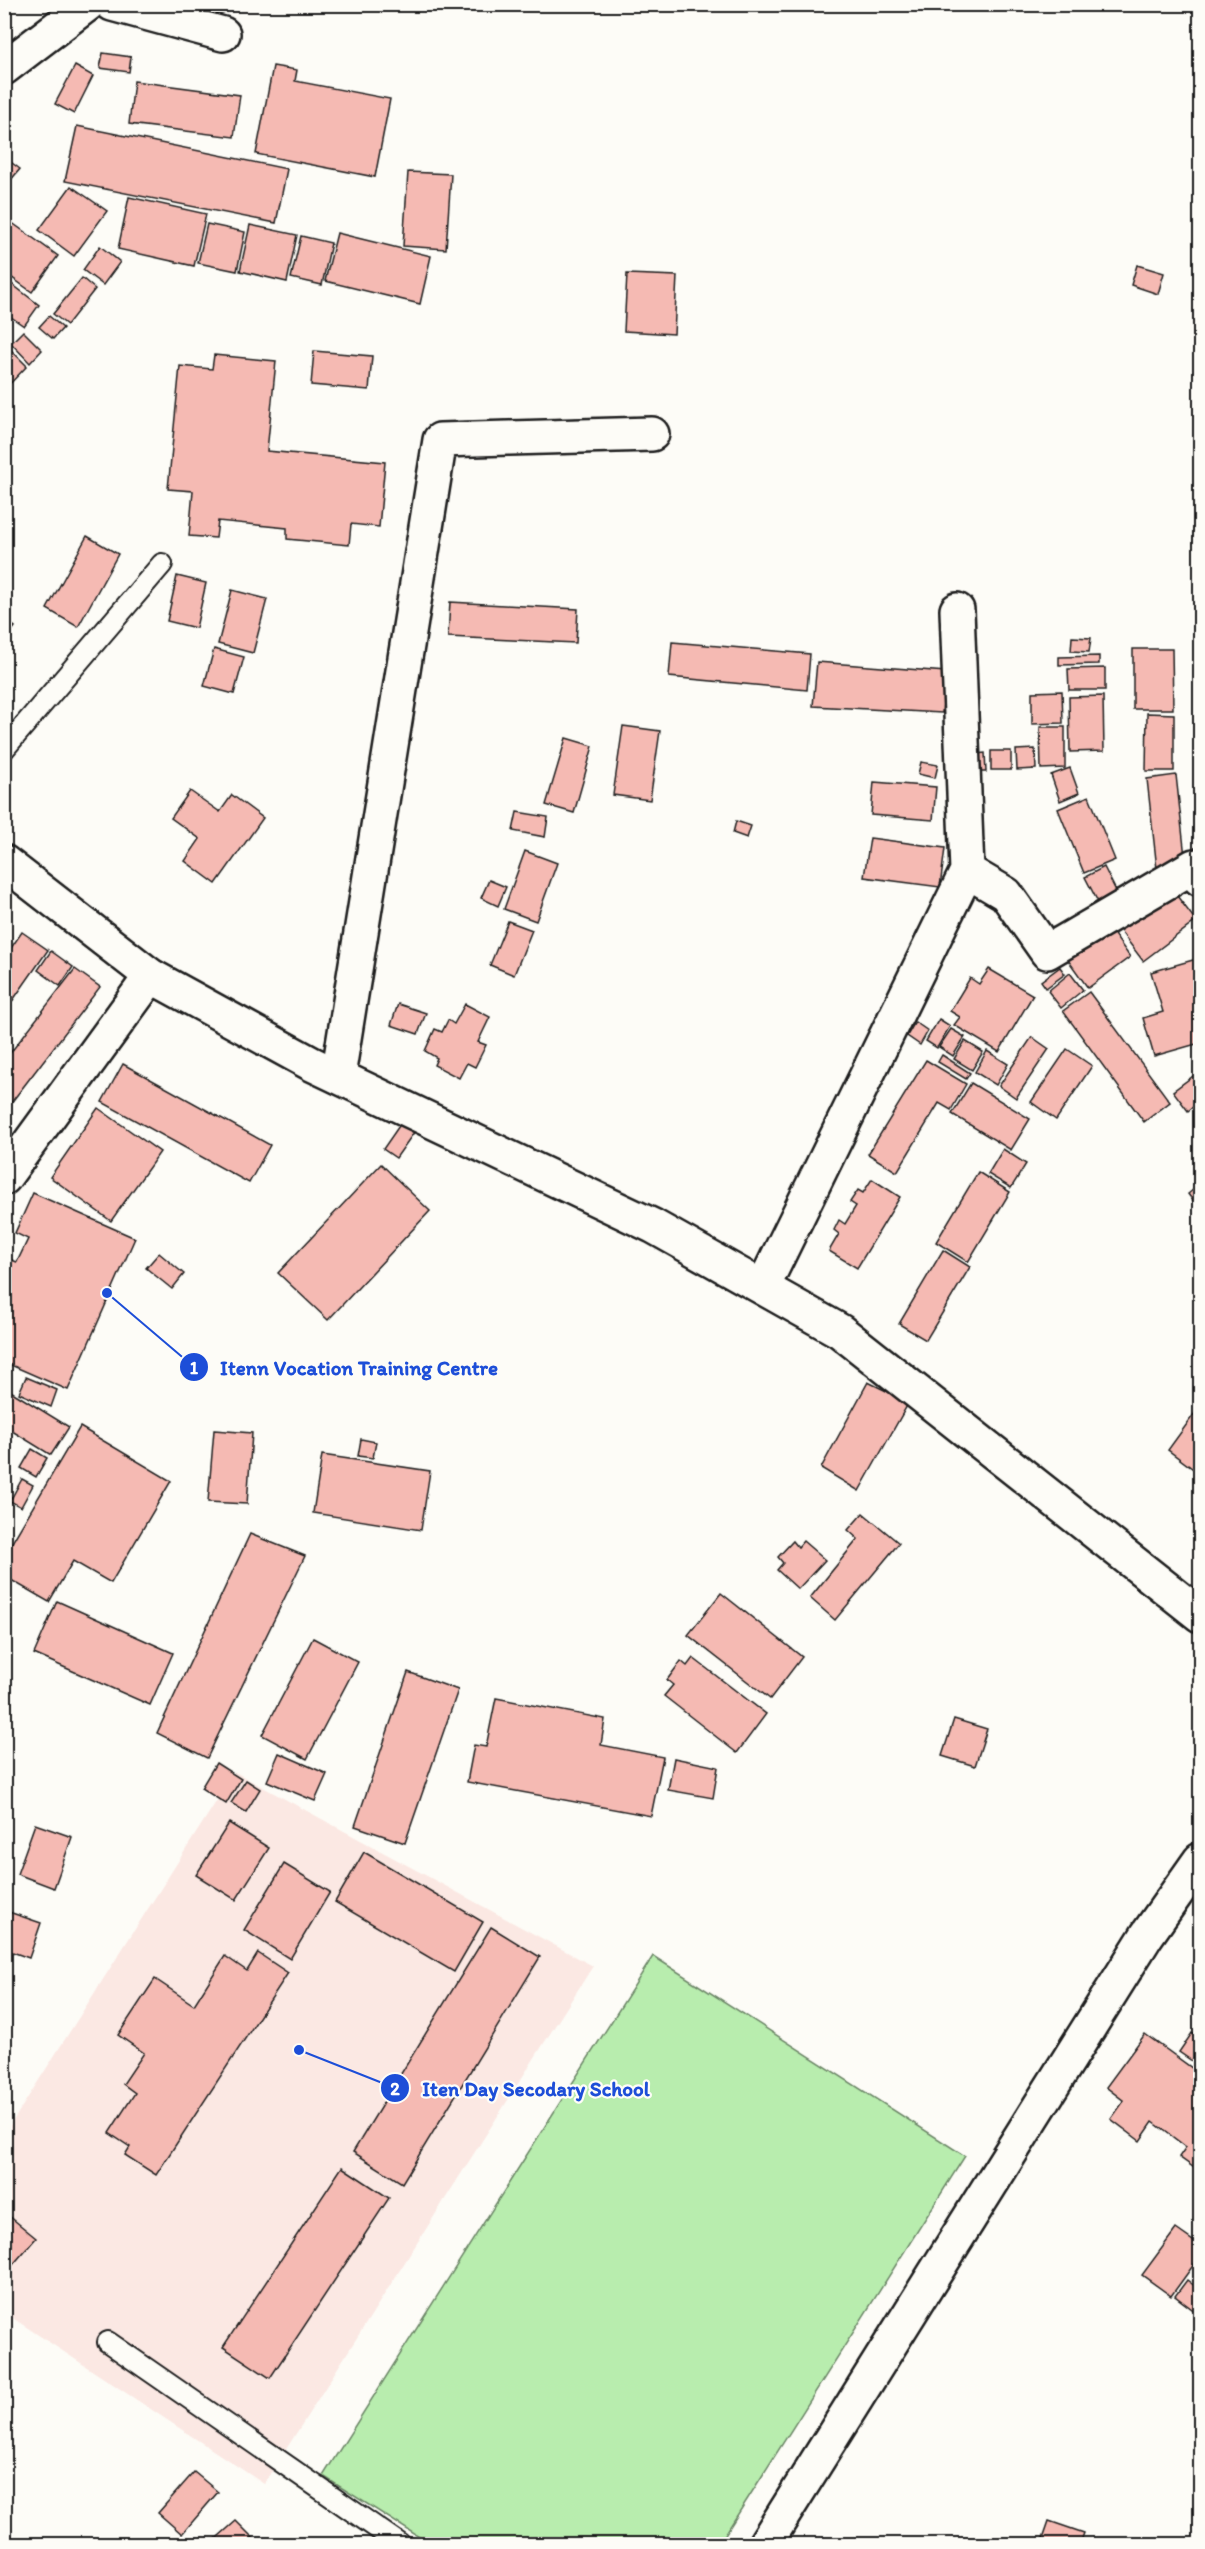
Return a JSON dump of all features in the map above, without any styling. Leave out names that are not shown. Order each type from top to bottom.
[{"type":"street","points":[[4,68],[88,4]]},
{"type":"street","points":[[112,4],[223,34]]},
{"type":"street","points":[[338,1076],[440,440],[652,434]]},
{"type":"street","points":[[763,1287],[967,871],[957,610]]},
{"type":"street","points":[[4,862],[151,976],[338,1076],[653,1226],[840,1331],[1200,1615]]},
{"type":"street","points":[[967,871],[1006,894],[1047,952],[1194,866],[1200,879]]},
{"type":"street","points":[[4,1178],[151,976]]},
{"type":"street","points":[[765,2544],[1147,1935],[1200,1860]]},
{"type":"lane","points":[[4,749],[162,564]]},
{"type":"lane","points":[[108,2342],[400,2544]]},
{"type":"shaded area","points":[[235,1772],[593,1966],[264,2484],[5,2313],[4,2135]]},
{"type":"green space","points":[[653,1956],[965,2156],[719,2544],[430,2544],[323,2476]]},
{"type":"building","points":[[103,53],[131,57],[129,72],[100,68]]},
{"type":"building","points":[[75,66],[93,76],[74,114],[55,104]]},
{"type":"building","points":[[273,66],[297,70],[295,81],[390,99],[375,177],[256,154]]},
{"type":"building","points":[[134,81],[240,95],[234,137],[129,124]]},
{"type":"building","points":[[77,126],[287,169],[276,223],[65,181]]},
{"type":"building","points":[[4,157],[20,169],[4,188]]},
{"type":"building","points":[[408,172],[451,174],[446,249],[403,246]]},
{"type":"building","points":[[71,186],[107,211],[74,256],[39,230]]},
{"type":"building","points":[[129,197],[206,214],[194,266],[118,249]]},
{"type":"building","points":[[4,217],[58,256],[32,292],[4,272]]},
{"type":"building","points":[[207,224],[245,232],[237,271],[198,263]]},
{"type":"building","points":[[250,225],[297,235],[287,282],[240,271]]},
{"type":"building","points":[[337,233],[431,256],[420,304],[325,281]]},
{"type":"building","points":[[301,236],[331,243],[322,285],[291,278]]},
{"type":"building","points":[[100,246],[120,262],[103,285],[83,270]]},
{"type":"building","points":[[1137,265],[1164,273],[1158,294],[1131,285]]},
{"type":"building","points":[[627,274],[677,276],[674,334],[624,331]]},
{"type":"building","points":[[4,278],[39,305],[24,326],[4,312]]},
{"type":"building","points":[[82,278],[95,289],[67,325],[53,314]]},
{"type":"building","points":[[49,316],[63,328],[53,339],[39,327]]},
{"type":"building","points":[[23,331],[42,350],[30,363],[11,343]]},
{"type":"building","points":[[7,346],[27,366],[4,390],[4,349]]},
{"type":"building","points":[[314,351],[372,356],[369,390],[311,385]]},
{"type":"building","points":[[214,355],[276,361],[267,451],[385,462],[379,527],[351,524],[349,545],[287,539],[287,528],[218,521],[216,538],[189,536],[193,491],[168,489],[180,366],[212,369]]},
{"type":"building","points":[[87,536],[118,554],[78,627],[47,609]]},
{"type":"building","points":[[177,576],[206,583],[196,628],[167,621]]},
{"type":"building","points":[[232,590],[267,599],[253,653],[218,644]]},
{"type":"building","points":[[450,602],[578,609],[576,643],[448,637]]},
{"type":"building","points":[[4,619],[15,627],[4,641]]},
{"type":"building","points":[[1072,637],[1091,638],[1089,652],[1071,651]]},
{"type":"building","points":[[672,642],[810,654],[807,690],[669,677]]},
{"type":"building","points":[[214,649],[244,657],[234,694],[204,686]]},
{"type":"building","points":[[1133,649],[1172,649],[1173,709],[1133,709]]},
{"type":"building","points":[[1099,656],[1099,664],[1059,665],[1059,657]]},
{"type":"building","points":[[817,662],[946,672],[942,713],[813,706]]},
{"type":"building","points":[[1105,668],[1105,690],[1069,690],[1068,669]]},
{"type":"building","points":[[1062,691],[1063,723],[1032,724],[1032,692]]},
{"type":"building","points":[[1103,696],[1104,751],[1070,752],[1069,697]]},
{"type":"building","points":[[1147,713],[1174,714],[1174,771],[1146,771]]},
{"type":"building","points":[[623,726],[660,731],[650,800],[613,795]]},
{"type":"building","points":[[1040,727],[1065,727],[1065,768],[1041,769]]},
{"type":"building","points":[[566,738],[593,746],[574,813],[546,805]]},
{"type":"building","points":[[1035,749],[1036,769],[1017,770],[1016,750]]},
{"type":"building","points":[[991,751],[1011,751],[1011,770],[991,770]]},
{"type":"building","points":[[985,753],[986,772],[977,772],[976,754]]},
{"type":"building","points":[[921,762],[938,765],[935,778],[918,774]]},
{"type":"building","points":[[1070,768],[1079,793],[1060,801],[1051,775]]},
{"type":"building","points":[[1176,775],[1186,866],[1157,869],[1147,779]]},
{"type":"building","points":[[874,782],[936,787],[933,820],[871,815]]},
{"type":"building","points":[[190,791],[220,812],[232,795],[263,818],[216,884],[185,861],[200,839],[171,818]]},
{"type":"building","points":[[1089,796],[1115,860],[1084,873],[1058,809]]},
{"type":"building","points":[[517,812],[548,817],[545,837],[513,831]]},
{"type":"building","points":[[736,821],[751,826],[747,838],[733,833]]},
{"type":"building","points":[[870,838],[945,848],[940,887],[864,877]]},
{"type":"building","points":[[525,851],[557,863],[536,921],[504,909]]},
{"type":"building","points":[[1104,867],[1117,893],[1098,902],[1085,877]]},
{"type":"building","points":[[489,880],[506,887],[498,906],[481,898]]},
{"type":"building","points":[[1171,888],[1196,921],[1143,961],[1118,928]]},
{"type":"building","points":[[508,921],[532,930],[514,975],[490,965]]},
{"type":"building","points":[[1110,929],[1130,957],[1088,988],[1068,960]]},
{"type":"building","points":[[22,932],[48,950],[4,1013],[4,958]]},
{"type":"building","points":[[51,951],[73,967],[60,986],[38,970]]},
{"type":"building","points":[[1200,958],[1200,1043],[1154,1056],[1143,1018],[1163,1012],[1151,972]]},
{"type":"building","points":[[1060,967],[1065,974],[1046,988],[1041,981]]},
{"type":"building","points":[[75,969],[100,987],[4,1112],[4,1061]]},
{"type":"building","points":[[989,969],[1033,995],[999,1052],[954,1025],[960,1017],[950,1011],[970,978],[979,984]]},
{"type":"building","points":[[1070,973],[1083,990],[1061,1008],[1048,991]]},
{"type":"building","points":[[1089,992],[1170,1102],[1144,1122],[1063,1011]]},
{"type":"building","points":[[398,1004],[426,1013],[418,1034],[391,1025]]},
{"type":"building","points":[[465,1004],[490,1017],[478,1042],[486,1045],[475,1067],[467,1063],[459,1078],[434,1065],[437,1058],[425,1051],[435,1029],[442,1032],[448,1020],[454,1024]]},
{"type":"building","points":[[939,1019],[950,1026],[937,1048],[926,1041]]},
{"type":"building","points":[[915,1022],[928,1031],[920,1045],[907,1036]]},
{"type":"building","points":[[951,1029],[965,1037],[953,1056],[939,1047]]},
{"type":"building","points":[[1032,1037],[1049,1049],[1016,1098],[999,1086]]},
{"type":"building","points":[[965,1041],[983,1052],[972,1070],[954,1059]]},
{"type":"building","points":[[1067,1049],[1092,1066],[1056,1120],[1031,1102]]},
{"type":"building","points":[[987,1051],[1008,1064],[996,1085],[975,1072]]},
{"type":"building","points":[[942,1055],[970,1073],[966,1079],[938,1062]]},
{"type":"building","points":[[926,1060],[966,1084],[951,1110],[939,1103],[897,1172],[868,1154]]},
{"type":"building","points":[[123,1064],[270,1145],[249,1183],[102,1102]]},
{"type":"building","points":[[1200,1071],[1200,1101],[1188,1111],[1173,1091]]},
{"type":"building","points":[[971,1083],[1030,1119],[1011,1150],[952,1114]]},
{"type":"building","points":[[98,1108],[160,1152],[111,1221],[50,1177]]},
{"type":"building","points":[[401,1123],[415,1131],[396,1158],[383,1149]]},
{"type":"building","points":[[1003,1149],[1026,1164],[1011,1188],[988,1174]]},
{"type":"building","points":[[381,1164],[430,1211],[328,1320],[278,1273]]},
{"type":"building","points":[[978,1172],[1010,1192],[968,1262],[936,1242]]},
{"type":"building","points":[[872,1179],[900,1197],[857,1268],[829,1251],[839,1234],[834,1230],[839,1220],[845,1224],[856,1206],[850,1202],[858,1190],[863,1193]]},
{"type":"building","points":[[1200,1184],[1200,1210],[1188,1194]]},
{"type":"building","points":[[33,1193],[135,1238],[68,1390],[4,1362],[4,1292],[7,1287],[4,1286],[4,1257],[17,1262],[28,1239],[15,1233]]},
{"type":"building","points":[[943,1250],[970,1267],[926,1340],[899,1324]]},
{"type":"building","points":[[159,1253],[184,1274],[172,1289],[146,1268]]},
{"type":"building","points":[[26,1377],[57,1390],[51,1407],[19,1393]]},
{"type":"building","points":[[868,1382],[909,1402],[859,1491],[821,1468]]},
{"type":"building","points":[[4,1387],[69,1427],[51,1455],[4,1426]]},
{"type":"building","points":[[1200,1406],[1200,1474],[1168,1450]]},
{"type":"building","points":[[80,1427],[171,1481],[111,1583],[73,1561],[49,1602],[4,1576],[4,1556]]},
{"type":"building","points":[[214,1430],[252,1433],[247,1504],[208,1502]]},
{"type":"building","points":[[361,1439],[376,1442],[373,1458],[358,1456]]},
{"type":"building","points":[[32,1449],[47,1458],[36,1477],[21,1468]]},
{"type":"building","points":[[322,1455],[430,1471],[421,1530],[313,1513]]},
{"type":"building","points":[[22,1479],[33,1485],[21,1507],[10,1501]]},
{"type":"building","points":[[863,1513],[899,1543],[835,1620],[810,1598],[858,1539],[848,1530]]},
{"type":"building","points":[[250,1534],[305,1556],[207,1758],[157,1733]]},
{"type":"building","points":[[793,1541],[798,1547],[803,1541],[825,1560],[798,1589],[777,1570],[783,1563],[778,1557]]},
{"type":"building","points":[[721,1593],[802,1657],[770,1699],[688,1635]]},
{"type":"building","points":[[57,1601],[173,1653],[150,1705],[34,1654]]},
{"type":"building","points":[[313,1638],[358,1662],[307,1759],[262,1735]]},
{"type":"building","points":[[693,1658],[766,1714],[737,1753],[664,1696],[673,1685],[667,1680],[681,1661],[687,1666]]},
{"type":"building","points":[[408,1672],[458,1690],[405,1843],[355,1826]]},
{"type":"building","points":[[496,1698],[605,1719],[601,1745],[663,1757],[651,1816],[467,1782],[474,1745],[486,1747]]},
{"type":"building","points":[[954,1719],[987,1729],[975,1766],[942,1756]]},
{"type":"building","points":[[279,1753],[327,1774],[315,1801],[267,1781]]},
{"type":"building","points":[[674,1758],[718,1767],[713,1798],[668,1790]]},
{"type":"building","points":[[216,1763],[241,1779],[226,1804],[201,1788]]},
{"type":"building","points":[[246,1780],[260,1789],[246,1812],[231,1803]]},
{"type":"building","points":[[229,1823],[269,1848],[236,1900],[196,1875]]},
{"type":"building","points":[[35,1824],[72,1837],[54,1888],[17,1874]]},
{"type":"building","points":[[364,1852],[483,1922],[454,1972],[335,1902]]},
{"type":"building","points":[[284,1864],[330,1892],[290,1959],[244,1930]]},
{"type":"building","points":[[6,1911],[41,1923],[29,1958],[4,1949]]},
{"type":"building","points":[[491,1927],[540,1957],[402,2183],[353,2152]]},
{"type":"building","points":[[258,1953],[288,1973],[156,2175],[125,2155],[130,2147],[109,2133],[135,2093],[123,2084],[144,2053],[118,2035],[155,1979],[194,2005],[225,1956],[247,1971]]},
{"type":"building","points":[[1192,2033],[1200,2039],[1200,2055],[1195,2063],[1179,2052]]},
{"type":"building","points":[[1145,2034],[1200,2074],[1200,2172],[1179,2157],[1186,2147],[1153,2122],[1140,2141],[1111,2119],[1124,2101],[1106,2087]]},
{"type":"building","points":[[342,2167],[389,2198],[270,2378],[223,2347]]},
{"type":"building","points":[[9,2216],[36,2238],[4,2275],[4,2221]]},
{"type":"building","points":[[1176,2229],[1200,2246],[1200,2256],[1171,2296],[1142,2275]]},
{"type":"building","points":[[1187,2280],[1200,2290],[1200,2315],[1175,2296]]},
{"type":"building","points":[[194,2472],[218,2492],[182,2534],[158,2513]]},
{"type":"building","points":[[236,2521],[259,2544],[210,2544]]},
{"type":"building","points":[[1049,2521],[1084,2533],[1080,2544],[1041,2544]]},
{"type":"place","name":"Itenn Vocation Training Centre","points":[[107,1293]]},
{"type":"place","name":"Iten Day Secodary School","points":[[299,2050]]}]
